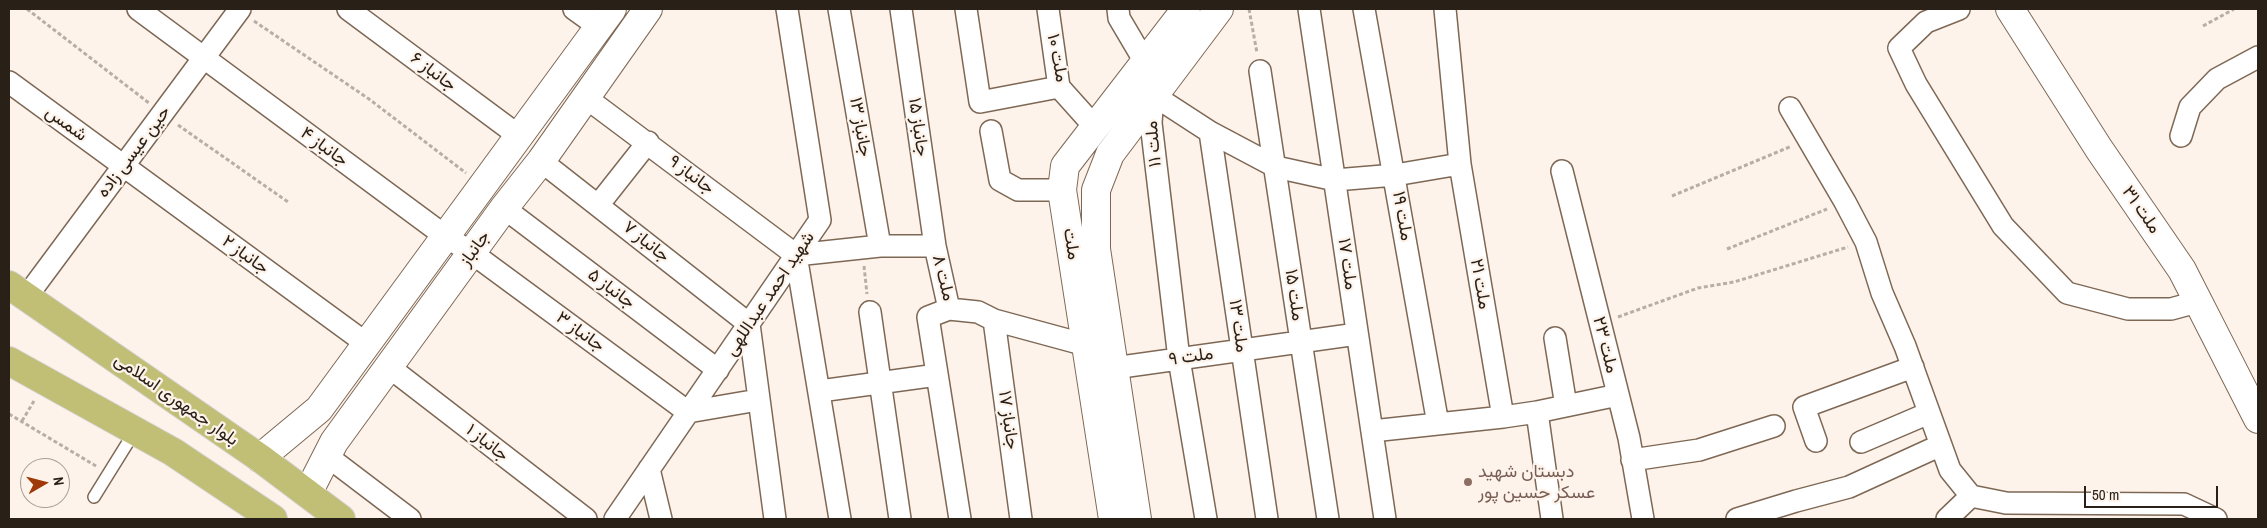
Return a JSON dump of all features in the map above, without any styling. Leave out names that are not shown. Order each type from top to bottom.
[{"type":"main road","name":"جانباز","points":[[308,493],[334,442],[504,208],[541,161],[648,9]]},
{"type":"main road","name":"ملت","points":[[1113,519],[1062,190],[1065,166],[1186,9]]},
{"type":"main road","name":"ملت","points":[[1137,519],[1096,249],[1096,190],[1110,154],[1219,9]]},
{"type":"main road","name":"ملت ۳۱","points":[[2010,9],[2098,149],[2182,270],[2258,419]]},
{"type":"main road","name":"جانباز","points":[[260,458],[319,409],[606,18]]},
{"type":"main road","points":[[1139,70],[1153,95]]},
{"type":"main road","name":"بلوار جمهوری اسلامی","points":[[18,291],[260,458],[341,519]]},
{"type":"main road","points":[[9,361],[173,452],[260,515]]},
{"type":"street","name":"جانباز ۴","points":[[138,9],[445,236],[472,252]]},
{"type":"street","name":"جانباز ۶","points":[[348,9],[519,136]]},
{"type":"street","points":[[574,9],[606,18]]},
{"type":"street","name":"شهید احمد عبداللهی","points":[[615,519],[820,220],[787,9]]},
{"type":"street","name":"جانباز ۱۳","points":[[840,9],[871,247]]},
{"type":"street","name":"جانباز ۱۵","points":[[901,9],[935,246]]},
{"type":"street","points":[[966,9],[980,102],[1059,87]]},
{"type":"street","name":"ملت ۱۰","points":[[1048,9],[1059,87],[1094,126]]},
{"type":"street","points":[[1118,9],[1139,70]]},
{"type":"street","name":"ملت ۱۷","points":[[1309,9],[1385,519]]},
{"type":"street","name":"ملت ۱۹","points":[[1364,9],[1395,174],[1438,424]]},
{"type":"street","name":"ملت ۲۱","points":[[1445,9],[1460,164],[1503,417]]},
{"type":"street","points":[[1959,9],[1926,22],[1899,48],[1916,84],[2003,226],[2067,293],[2128,309],[2171,309],[2197,302]]},
{"type":"street","name":"حین عیسی زاده","points":[[18,291],[124,166],[240,10]]},
{"type":"street","points":[[2181,136],[2190,107],[2217,79],[2258,57]]},
{"type":"street","name":"ملت ۱۵","points":[[1260,71],[1328,519]]},
{"type":"street","name":"شمس","points":[[9,82],[124,166]]},
{"type":"street","name":"ملت ۱۱","points":[[1206,519],[1179,359],[1151,123],[1153,95],[1210,132],[1276,167],[1334,180],[1395,174],[1460,164]]},
{"type":"street","name":"جانباز ۹","points":[[585,97],[648,142],[796,255]]},
{"type":"street","points":[[1790,108],[1866,242],[1882,293],[1913,367],[1950,470],[1971,496],[2009,511],[2184,504],[2216,519]]},
{"type":"street","points":[[991,131],[1000,180],[1018,190],[1062,190]]},
{"type":"street","name":"ملت ۱۳","points":[[1210,132],[1267,519]]},
{"type":"street","points":[[598,204],[648,142]]},
{"type":"street","name":"جانباز ۷","points":[[541,161],[749,324]]},
{"type":"street","name":"جانباز ۲","points":[[124,166],[367,344]]},
{"type":"street","name":"ملت ۲۳","points":[[1562,171],[1618,394],[1643,519]]},
{"type":"street","name":"جانباز ۵","points":[[504,208],[718,370]]},
{"type":"street","name":"ملت ۸","points":[[796,255],[871,247],[935,246],[949,308],[978,312],[994,320],[1086,345]]},
{"type":"street","name":"جانباز ۳","points":[[472,252],[688,412]]},
{"type":"street","points":[[796,255],[840,519]]},
{"type":"street","points":[[949,308],[928,317],[960,519]]},
{"type":"street","points":[[870,312],[900,519]]},
{"type":"street","name":"جانباز ۱۷","points":[[994,320],[1021,519]]},
{"type":"street","points":[[749,324],[775,519]]},
{"type":"street","name":"ملت ۹","points":[[1114,368],[1357,334]]},
{"type":"street","points":[[1555,338],[1566,406]]},
{"type":"street","name":"جانباز ۱","points":[[389,367],[586,519]]},
{"type":"street","points":[[1816,441],[1804,407],[1913,367]]},
{"type":"street","points":[[820,391],[937,375]]},
{"type":"street","points":[[1372,431],[1537,412],[1618,394]]},
{"type":"street","points":[[688,412],[758,400]]},
{"type":"street","points":[[1537,412],[1552,519]]},
{"type":"street","points":[[1860,442],[1929,413]]},
{"type":"street","points":[[1632,460],[1699,450],[1774,426]]},
{"type":"street","points":[[1737,519],[1850,487],[1941,445]]},
{"type":"street","points":[[327,456],[410,519]]},
{"type":"street","points":[[649,469],[661,519]]},
{"type":"street","points":[[1947,519],[1971,496]]},
{"type":"lane","points":[[94,497],[135,431]]},
{"type":"path","points":[[27,9],[162,114],[288,202]]},
{"type":"path","points":[[1249,9],[1260,71]]},
{"type":"path","points":[[2203,26],[2234,9]]},
{"type":"path","points":[[240,10],[369,99],[483,186]]},
{"type":"path","points":[[1672,196],[1809,139]]},
{"type":"path","points":[[1728,249],[1845,202]]},
{"type":"path","points":[[1600,324],[1698,288],[1734,282],[1866,242]]},
{"type":"path","points":[[870,312],[871,247]]},
{"type":"path","points":[[9,414],[108,474]]},
{"type":"place","name":"دبستان شهید عسکر حسین پور","points":[[1468,482]]}]
